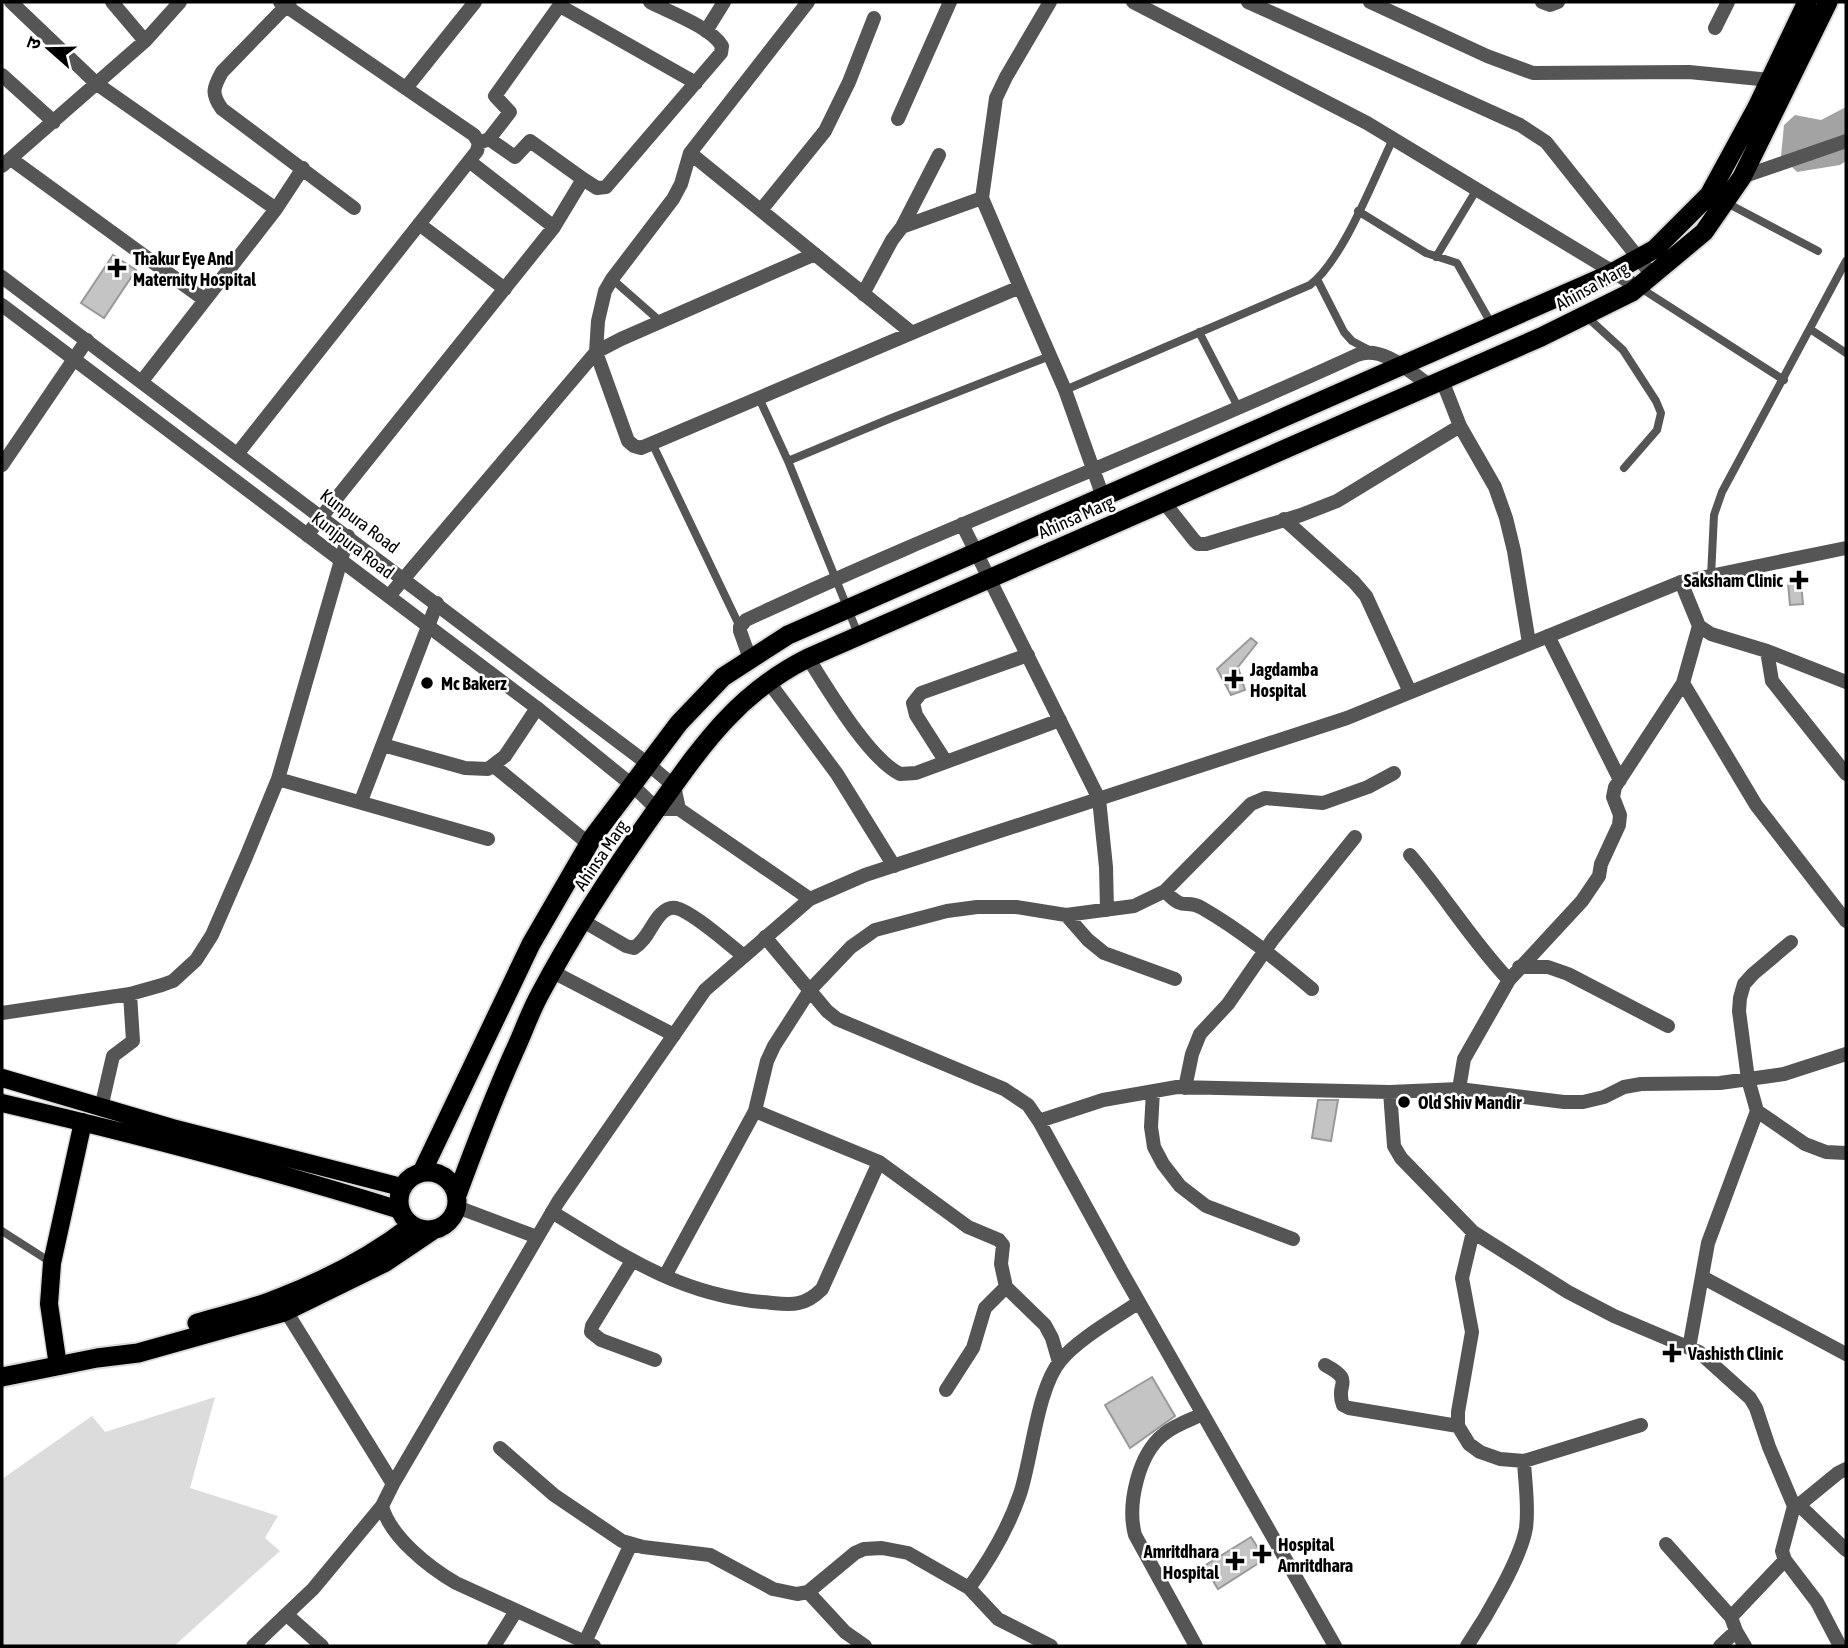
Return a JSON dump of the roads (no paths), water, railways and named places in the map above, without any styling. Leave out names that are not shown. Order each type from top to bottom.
[{"type":"highway","name":"Ahinsa Marg","points":[[422,1172],[531,944],[589,844],[679,723],[723,677],[788,635],[1615,271],[1655,249],[1709,195],[1770,80],[1807,2]]},
{"type":"highway","name":"Ahinsa Marg","points":[[457,1201],[485,1118],[539,996],[610,874],[701,747],[742,701],[768,681],[808,658],[1586,316],[1632,292],[1704,232],[1742,177],[1828,2]]},
{"type":"highway","points":[[422,1172],[444,1176],[452,1184],[457,1201],[452,1217],[444,1226],[425,1231],[405,1218],[398,1201],[401,1187],[412,1175],[422,1172]]},
{"type":"highway","points":[[281,1305],[377,1251],[405,1218]]},
{"type":"highway","points":[[2,1377],[97,1358],[138,1353],[281,1305],[384,1263],[433,1230]]},
{"type":"main road","points":[[2,1078],[101,1108],[169,1136],[333,1189],[405,1218]]},
{"type":"main road","points":[[2,1103],[83,1122],[169,1136],[401,1187]]},
{"type":"main road","points":[[58,1366],[49,1304],[52,1263],[83,1122]]},
{"type":"street","points":[[11,2],[97,84],[276,209]]},
{"type":"street","points":[[112,2],[145,41]]},
{"type":"street","points":[[180,2],[145,41],[6,163],[205,300]]},
{"type":"street","points":[[407,88],[475,2]]},
{"type":"street","points":[[354,208],[222,109],[215,100],[215,85],[222,72],[286,3],[484,141],[514,157],[530,141],[597,188],[606,187],[721,53],[722,46],[706,31],[649,2]]},
{"type":"street","points":[[706,31],[724,2]]},
{"type":"street","points":[[808,2],[690,153],[673,200],[605,290],[596,352],[628,441],[641,448],[1020,287]]},
{"type":"street","points":[[898,119],[950,2]]},
{"type":"street","points":[[1050,2],[996,98],[982,198],[1065,390],[1103,497]]},
{"type":"street","points":[[1133,2],[1393,139],[1615,271],[1645,281]]},
{"type":"street","points":[[1248,2],[1520,125],[1546,142],[1638,258],[1645,281]]},
{"type":"street","points":[[1370,2],[1487,56],[1533,73],[1689,72],[1770,80]]},
{"type":"street","points":[[1542,2],[1550,5],[1558,2]]},
{"type":"street","points":[[1715,28],[1728,2]]},
{"type":"street","points":[[238,453],[484,141],[510,112],[495,96],[561,4],[696,83]]},
{"type":"street","points":[[761,210],[825,131],[849,82],[874,18]]},
{"type":"street","points":[[2,75],[54,122]]},
{"type":"street","points":[[1742,177],[1846,141]]},
{"type":"street","points":[[690,153],[912,333]]},
{"type":"street","points":[[863,294],[939,155]]},
{"type":"street","points":[[469,161],[554,227]]},
{"type":"street","points":[[142,381],[276,209],[303,168]]},
{"type":"street","points":[[307,535],[554,227],[583,178]]},
{"type":"street","points":[[902,227],[982,198]]},
{"type":"street","points":[[419,224],[505,289]]},
{"type":"street","points":[[389,596],[596,352],[815,254]]},
{"type":"street","name":"Kunpura Road","points":[[2,277],[404,578],[674,786]]},
{"type":"street","name":"Kunjpura Road","points":[[2,305],[537,708],[632,785],[657,809]]},
{"type":"street","points":[[2,465],[87,340]]},
{"type":"street","points":[[750,659],[740,627],[746,620],[834,579],[1093,468],[1239,409],[1357,355],[1374,352],[1435,383],[1495,487],[1514,551],[1529,643]]},
{"type":"street","points":[[1163,501],[1198,544],[1221,541],[1337,501],[1460,426]]},
{"type":"street","points":[[1284,519],[1366,596],[1410,692]]},
{"type":"street","points":[[962,524],[1099,799],[1107,910]]},
{"type":"street","points":[[2,1013],[130,994],[173,981],[196,960],[212,935],[278,779],[348,536]]},
{"type":"street","points":[[253,1646],[313,1589],[382,1506],[552,1212],[705,990],[810,899],[865,875],[1348,718],[1681,582],[1846,548]]},
{"type":"street","points":[[1681,582],[1699,626],[1711,635],[1767,651],[1846,682]]},
{"type":"street","points":[[361,801],[437,603]]},
{"type":"street","points":[[1459,1089],[1464,1059],[1509,980],[1582,901],[1599,876],[1601,864],[1619,825],[1615,787],[1683,683],[1699,626]]},
{"type":"street","points":[[1548,636],[1620,780]]},
{"type":"street","points":[[1767,651],[1772,681],[1846,774]]},
{"type":"street","points":[[946,762],[916,715],[913,702],[921,694],[1028,656]]},
{"type":"street","points":[[808,658],[842,710],[880,760],[900,774],[916,773],[1060,720]]},
{"type":"street","points":[[768,681],[837,774],[894,866]]},
{"type":"street","points":[[1683,683],[1756,805],[1846,922]]},
{"type":"street","points":[[383,745],[481,771],[494,766],[505,756],[537,708]]},
{"type":"street","points":[[494,766],[589,844]]},
{"type":"street","points":[[665,1276],[755,1111],[767,1061],[810,990],[851,947],[875,930],[947,911],[977,907],[1016,907],[1066,915],[1134,906],[1164,891],[1258,800],[1265,798],[1324,803],[1368,787],[1394,773]]},
{"type":"street","points":[[278,779],[488,839]]},
{"type":"street","points":[[674,786],[679,808]]},
{"type":"street","points":[[657,809],[679,808],[810,899]]},
{"type":"street","points":[[1185,1088],[1197,1039],[1228,1004],[1265,950],[1355,836]]},
{"type":"street","points":[[1410,855],[1432,880],[1484,954],[1509,980]]},
{"type":"street","points":[[1164,891],[1176,903],[1201,907],[1265,950],[1312,989]]},
{"type":"street","points":[[583,921],[634,948],[643,942],[666,909],[678,908],[744,956]]},
{"type":"street","points":[[1066,915],[1088,940],[1104,953],[1175,979]]},
{"type":"street","points":[[765,937],[837,1019],[1004,1089],[1028,1105],[1335,1646]]},
{"type":"street","points":[[1689,1348],[1708,1243],[1757,1111],[1748,1079],[1739,1012],[1744,984],[1791,942]]},
{"type":"street","points":[[1519,967],[1548,967],[1568,974],[1668,1026]]},
{"type":"street","points":[[553,972],[674,1035]]},
{"type":"street","points":[[101,1108],[113,1056],[133,1041],[130,994]]},
{"type":"street","points":[[1039,1121],[1103,1100],[1177,1087],[1390,1092],[1459,1089],[1583,1102],[1604,1097],[1624,1087],[1641,1084],[1720,1083],[1784,1074],[1846,1054]]},
{"type":"street","points":[[1153,1091],[1151,1127],[1154,1147],[1180,1186],[1206,1206],[1293,1239]]},
{"type":"street","points":[[1390,1092],[1394,1146],[1401,1158],[1473,1231],[1568,1292],[1614,1316],[1699,1352],[1750,1398],[1796,1507],[1846,1550]]},
{"type":"street","points":[[755,1111],[879,1162],[968,1227],[999,1240],[1003,1245],[1001,1269],[1006,1287],[1045,1325],[1059,1362]]},
{"type":"street","points":[[1757,1111],[1811,1147],[1826,1152],[1846,1153]]},
{"type":"street","points":[[552,1212],[632,1261],[728,1299],[804,1303],[822,1289],[879,1162]]},
{"type":"street","points":[[457,1201],[537,1237]]},
{"type":"street","points":[[1473,1231],[1462,1278],[1472,1332],[1458,1412],[1458,1426],[1469,1444],[1480,1452],[1500,1459],[1524,1461],[1642,1426]]},
{"type":"street","points":[[632,1261],[592,1326],[591,1332],[601,1340],[655,1360]]},
{"type":"street","points":[[1702,1277],[1846,1354]]},
{"type":"street","points":[[946,1390],[973,1348],[985,1308],[1006,1287]]},
{"type":"street","points":[[970,1588],[996,1550],[1009,1523],[1021,1492],[1046,1391],[1059,1362],[1070,1351],[1139,1302]]},
{"type":"street","points":[[281,1305],[393,1484]]},
{"type":"street","points":[[1325,1365],[1342,1375],[1344,1381],[1340,1398],[1343,1405],[1349,1408],[1458,1426]]},
{"type":"street","points":[[1196,1646],[1135,1535],[1131,1506],[1136,1485],[1154,1444],[1164,1434],[1203,1414]]},
{"type":"street","points":[[500,1448],[554,1495],[622,1541],[710,1555],[773,1589],[797,1594],[808,1592],[855,1553],[872,1548],[908,1553],[970,1588],[998,1619],[1051,1646]]},
{"type":"street","points":[[1467,1646],[1486,1615],[1522,1543],[1527,1515],[1524,1461]]},
{"type":"street","points":[[1840,1646],[1817,1602],[1785,1560],[1782,1551],[1796,1507],[1846,1469]]},
{"type":"street","points":[[382,1506],[395,1529],[418,1556],[436,1571],[456,1583],[590,1644],[631,1544]]},
{"type":"street","points":[[1666,1544],[1733,1624],[1745,1646]]},
{"type":"street","points":[[1720,1646],[1733,1624],[1785,1560]]},
{"type":"street","points":[[808,1592],[845,1632],[865,1646]]},
{"type":"street","points":[[494,1646],[516,1611]]},
{"type":"street","points":[[287,1615],[322,1646]]},
{"type":"lane","points":[[1065,390],[1310,285],[1335,257],[1393,139]]},
{"type":"lane","points":[[1436,257],[1477,189]]},
{"type":"lane","points":[[1725,202],[1818,251]]},
{"type":"lane","points":[[1358,211],[1409,243],[1436,257],[1451,260],[1462,269],[1492,325]]},
{"type":"lane","points":[[1711,576],[1714,516],[1722,492],[1846,261]]},
{"type":"lane","points":[[612,278],[661,321]]},
{"type":"lane","points":[[1317,279],[1344,332],[1352,341],[1374,352]]},
{"type":"lane","points":[[1645,281],[1784,380]]},
{"type":"lane","points":[[1586,316],[1623,351],[1661,413],[1657,430],[1624,468]]},
{"type":"lane","points":[[1810,329],[1846,353]]},
{"type":"lane","points":[[1199,332],[1239,409]]},
{"type":"lane","points":[[788,461],[1050,356]]},
{"type":"lane","points":[[759,398],[788,461],[846,609],[859,635]]},
{"type":"lane","points":[[652,443],[740,627]]},
{"type":"lane","points":[[2,1231],[52,1263]]},
{"type":"place","name":"Thakur Eye And Maternity Hospital","points":[[117,268]]},
{"type":"place","name":"Saksham Clinic","points":[[1799,580]]},
{"type":"place","name":"Jagdamba Hospital","points":[[1234,679]]},
{"type":"place","name":"Mc Bakerz","points":[[427,683]]},
{"type":"place","name":"Old Shiv Mandir","points":[[1404,1102]]},
{"type":"place","name":"Vashisth Clinic","points":[[1672,1353]]},
{"type":"place","name":"Hospital Amritdhara","points":[[1262,1554]]},
{"type":"place","name":"Amritdhara Hospital","points":[[1235,1561]]}]
